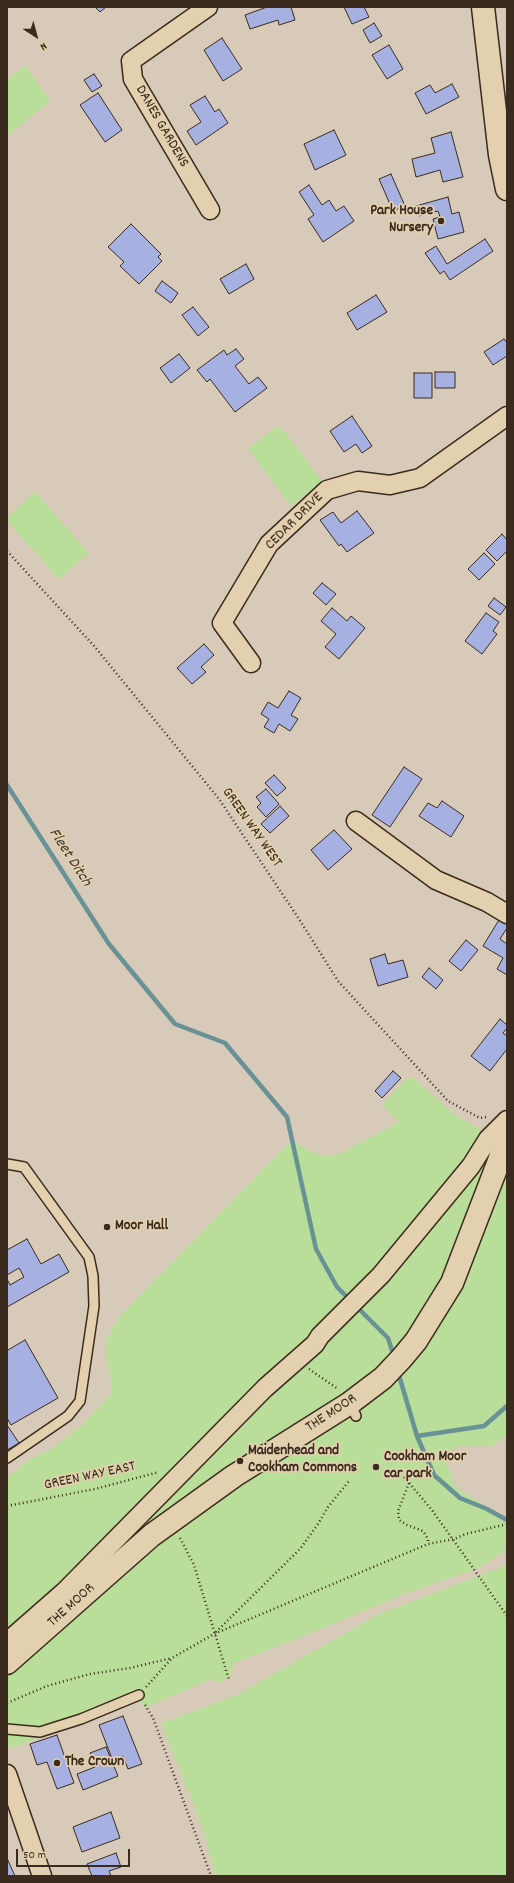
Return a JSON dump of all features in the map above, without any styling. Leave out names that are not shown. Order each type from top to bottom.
[{"type":"main road","points":[[483,7],[500,155],[507,189]]},
{"type":"main road","name":"THE MOOR","points":[[7,1663],[152,1535],[234,1476],[353,1409],[383,1378],[416,1341],[452,1283],[499,1161],[507,1135]]},
{"type":"street","name":"DANES GARDENS","points":[[208,7],[131,61],[133,79],[210,210]]},
{"type":"street","name":"CEDAR DRIVE","points":[[251,663],[222,623],[269,544],[326,490],[358,481],[390,485],[420,478],[507,416]]},
{"type":"street","points":[[356,820],[436,880],[487,902],[507,914]]},
{"type":"street","points":[[7,1642],[64,1592],[265,1388],[315,1344],[320,1336],[381,1275],[470,1166],[488,1139],[507,1120]]},
{"type":"street","points":[[7,1774],[42,1876]]},
{"type":"lane","points":[[7,1164],[24,1167],[89,1257],[93,1276],[94,1306],[80,1401],[68,1416],[7,1458]]},
{"type":"lane","points":[[7,1729],[40,1732],[81,1719],[139,1694]]},
{"type":"path","name":"GREEN WAY WEST","points":[[7,551],[95,647],[219,800],[300,918],[338,982],[448,1101],[475,1115]]},
{"type":"path","points":[[310,1370],[344,1393],[353,1409]]},
{"type":"path","name":"GREEN WAY EAST","points":[[7,1506],[95,1489],[161,1472],[176,1477]]},
{"type":"path","points":[[404,1477],[454,1539],[507,1616]]},
{"type":"path","points":[[214,1634],[300,1549],[328,1507],[349,1481]]},
{"type":"path","points":[[409,1483],[398,1511],[399,1520],[407,1525],[423,1531],[428,1539],[428,1544]]},
{"type":"path","points":[[171,1522],[194,1565],[229,1680]]},
{"type":"path","points":[[7,1703],[47,1686],[90,1674],[130,1668],[172,1658],[214,1634],[428,1544],[454,1539],[507,1524]]},
{"type":"path","points":[[172,1658],[139,1694],[153,1718],[211,1876]]},
{"type":"green space","points":[[25,65],[50,101],[7,136],[7,80]]},
{"type":"green space","points":[[279,425],[323,482],[291,506],[248,449]]},
{"type":"green space","points":[[35,492],[89,553],[59,579],[7,521],[7,517]]},
{"type":"green space","points":[[413,1077],[455,1115],[507,1145],[507,1435],[491,1446],[457,1446],[445,1459],[455,1487],[486,1506],[507,1525],[504,1552],[478,1568],[399,1596],[309,1634],[234,1663],[230,1676],[218,1683],[212,1679],[144,1708],[135,1695],[53,1732],[10,1749],[7,1743],[7,1478],[29,1460],[54,1447],[83,1424],[111,1394],[112,1386],[107,1363],[106,1346],[107,1339],[119,1317],[291,1141],[318,1155],[330,1156],[341,1153],[399,1122],[382,1105],[406,1079]]},
{"type":"green space","points":[[507,1565],[507,1876],[216,1876],[200,1820],[161,1723],[237,1695],[379,1614]]},
{"type":"building","points":[[95,7],[106,7],[100,12]]},
{"type":"building","points":[[267,7],[291,7],[295,20],[279,25],[278,20],[250,29],[245,15]]},
{"type":"building","points":[[344,7],[364,7],[369,17],[352,24]]},
{"type":"building","points":[[374,23],[382,36],[370,43],[363,30]]},
{"type":"building","points":[[222,38],[242,69],[223,81],[204,50]]},
{"type":"building","points":[[389,45],[403,69],[387,79],[372,55]]},
{"type":"building","points":[[94,74],[102,86],[92,92],[84,80]]},
{"type":"building","points":[[452,84],[459,97],[426,114],[415,93],[430,85],[435,93]]},
{"type":"building","points":[[98,93],[122,130],[105,142],[80,105]]},
{"type":"building","points":[[205,96],[215,112],[219,109],[228,123],[196,145],[187,131],[201,122],[190,105]]},
{"type":"building","points":[[334,130],[346,155],[315,170],[304,144]]},
{"type":"building","points":[[451,132],[463,177],[443,182],[440,170],[416,177],[412,159],[435,153],[431,138]]},
{"type":"building","points":[[391,174],[405,206],[393,211],[379,179]]},
{"type":"building","points":[[309,185],[322,205],[329,200],[336,211],[344,206],[354,221],[323,242],[308,219],[314,215],[299,192]]},
{"type":"building","points":[[448,197],[452,214],[459,212],[464,232],[438,239],[433,219],[440,217],[438,211],[419,216],[416,206]]},
{"type":"building","points":[[131,224],[161,254],[158,257],[162,261],[139,284],[120,266],[124,262],[108,247]]},
{"type":"building","points":[[485,239],[493,251],[450,280],[444,271],[440,274],[425,253],[436,246],[447,264]]},
{"type":"building","points":[[246,264],[254,279],[229,294],[220,279]]},
{"type":"building","points":[[162,281],[178,293],[171,303],[155,291]]},
{"type":"building","points":[[376,295],[387,312],[357,330],[347,313]]},
{"type":"building","points":[[193,307],[209,327],[198,336],[182,315]]},
{"type":"building","points":[[504,339],[507,343],[507,356],[493,365],[484,352]]},
{"type":"building","points":[[236,349],[244,359],[235,366],[249,384],[258,377],[267,388],[235,412],[210,379],[207,382],[197,370],[224,350],[227,355]]},
{"type":"building","points":[[179,354],[190,368],[171,383],[160,368]]},
{"type":"building","points":[[435,372],[455,372],[455,388],[435,388]]},
{"type":"building","points":[[414,373],[432,373],[432,398],[414,398]]},
{"type":"building","points":[[352,416],[372,446],[362,453],[356,444],[344,452],[330,431]]},
{"type":"building","points":[[357,511],[374,533],[347,552],[341,544],[339,546],[320,520],[333,512],[341,523]]},
{"type":"building","points":[[502,534],[507,540],[507,551],[497,561],[486,550]]},
{"type":"building","points":[[484,553],[495,564],[479,580],[468,569]]},
{"type":"building","points":[[322,583],[336,594],[326,605],[313,593]]},
{"type":"building","points":[[494,598],[506,607],[500,615],[488,606]]},
{"type":"building","points":[[332,608],[347,621],[351,616],[365,628],[339,659],[325,647],[336,634],[321,621]]},
{"type":"building","points":[[486,613],[499,622],[493,631],[497,634],[482,654],[465,641]]},
{"type":"building","points":[[204,644],[214,655],[201,667],[206,672],[192,684],[177,668]]},
{"type":"building","points":[[289,691],[301,698],[291,715],[298,719],[290,731],[279,724],[274,733],[264,727],[269,719],[261,714],[268,702],[278,708]]},
{"type":"building","points":[[404,767],[422,779],[390,827],[372,815]]},
{"type":"building","points":[[274,775],[286,788],[277,796],[265,783]]},
{"type":"building","points":[[266,789],[279,804],[266,817],[257,807],[261,803],[256,797]]},
{"type":"building","points":[[442,801],[464,816],[451,837],[419,816],[428,803],[437,808]]},
{"type":"building","points":[[280,806],[289,816],[270,833],[261,824]]},
{"type":"building","points":[[334,830],[352,849],[328,870],[311,850]]},
{"type":"building","points":[[502,915],[507,918],[507,928],[500,939],[507,944],[507,975],[497,969],[503,958],[483,946]]},
{"type":"building","points":[[466,940],[478,950],[461,971],[449,961]]},
{"type":"building","points":[[385,954],[388,964],[403,960],[408,977],[378,986],[370,959]]},
{"type":"building","points":[[429,968],[443,980],[436,989],[422,977]]},
{"type":"building","points":[[500,1019],[507,1025],[507,1028],[503,1033],[507,1036],[507,1049],[490,1071],[471,1056]]},
{"type":"building","points":[[393,1071],[401,1078],[382,1098],[375,1091]]},
{"type":"building","points":[[27,1239],[41,1264],[59,1254],[69,1272],[7,1307],[7,1279],[10,1285],[24,1277],[19,1268],[7,1275],[7,1250]]},
{"type":"building","points":[[25,1340],[58,1398],[11,1425],[7,1418],[7,1348],[8,1350]]},
{"type":"building","points":[[7,1425],[19,1443],[7,1450]]},
{"type":"building","points":[[123,1716],[142,1764],[128,1769],[123,1756],[113,1761],[99,1725]]},
{"type":"building","name":"The Crown","points":[[57,1735],[74,1783],[57,1789],[47,1762],[37,1765],[30,1744]]},
{"type":"building","points":[[106,1747],[118,1776],[83,1790],[77,1774],[95,1767],[90,1753]]},
{"type":"building","points":[[111,1812],[120,1838],[82,1852],[73,1827]]},
{"type":"building","points":[[116,1853],[121,1867],[109,1871],[111,1876],[92,1876],[87,1864]]},
{"type":"building","points":[[7,1858],[15,1876],[7,1876]]},
{"type":"waterway","name":"Fleet Ditch","points":[[7,785],[109,944],[175,1024],[225,1043],[287,1117],[316,1249],[337,1287],[350,1300]]},
{"type":"waterway","points":[[355,1305],[388,1338],[394,1357]]},
{"type":"waterway","points":[[398,1372],[417,1436],[434,1475],[460,1498],[487,1509],[507,1520]]},
{"type":"waterway","points":[[417,1436],[484,1426],[507,1406]]},
{"type":"place","name":"Park House Nursery","points":[[441,221]]},
{"type":"place","name":"Moor Hall","points":[[107,1227]]},
{"type":"place","name":"Maidenhead and Cookham Commons","points":[[240,1461]]},
{"type":"place","name":"Cookham Moor car park","points":[[376,1467]]},
{"type":"place","name":"The Crown","points":[[57,1763]]}]
